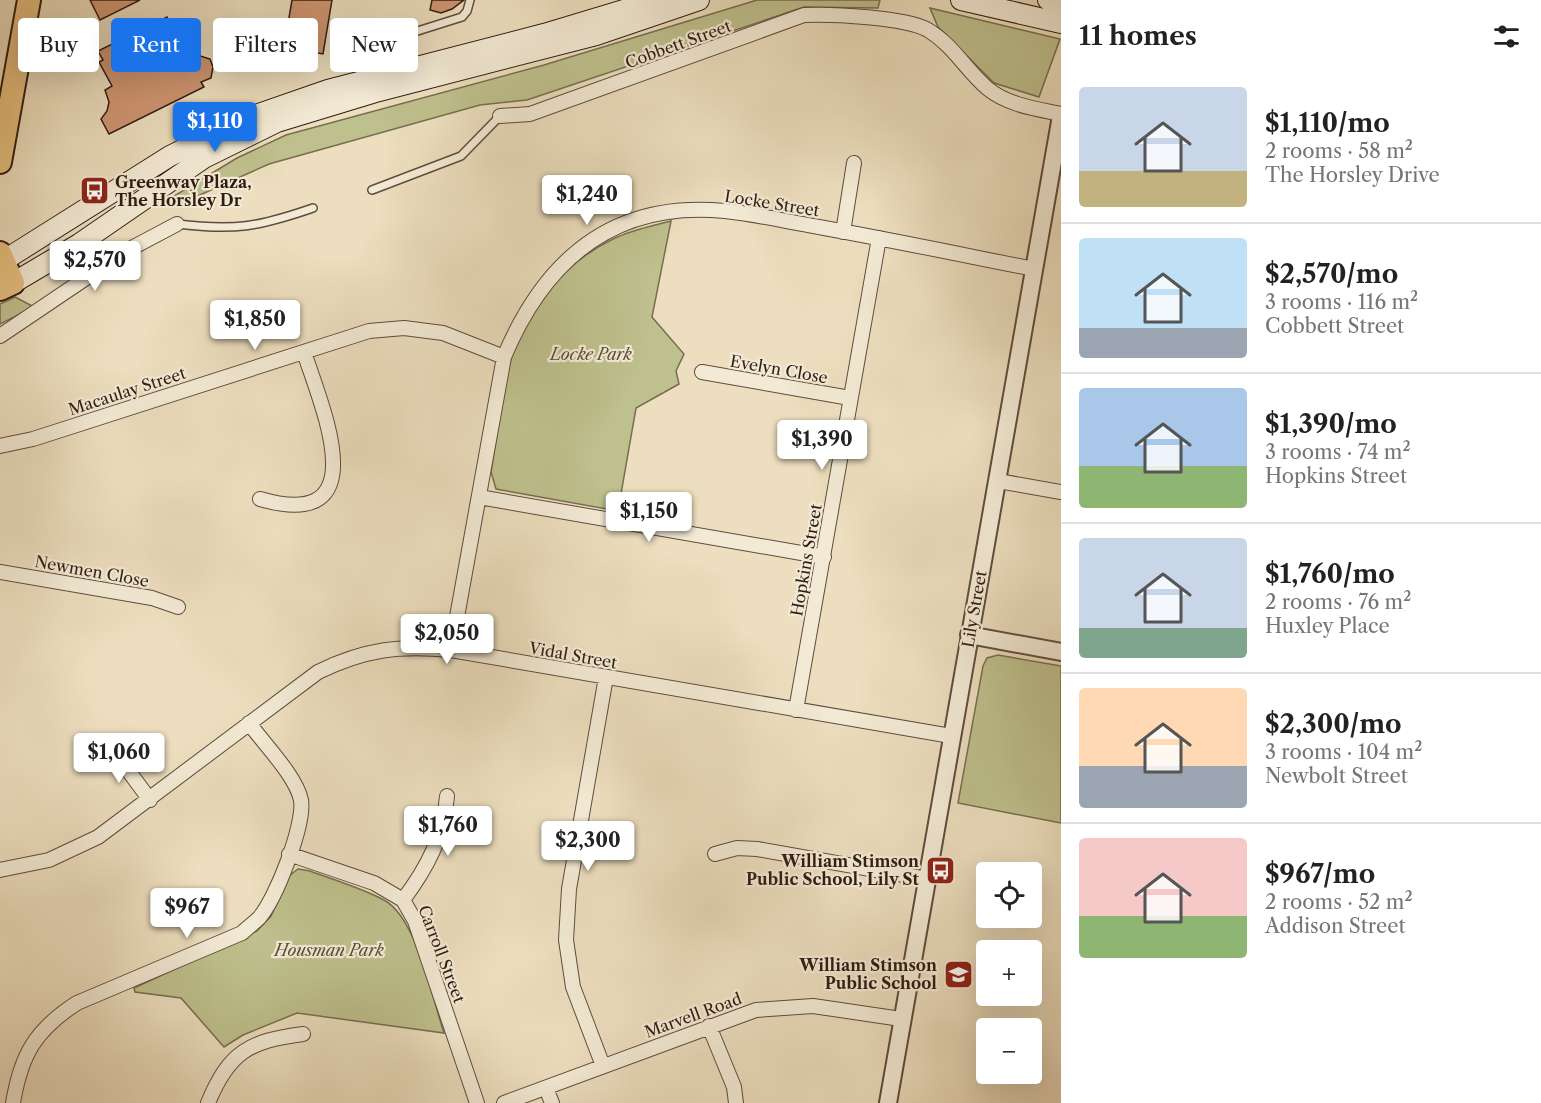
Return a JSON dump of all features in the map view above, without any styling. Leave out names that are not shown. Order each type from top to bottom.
[{"type":"main road","points":[[0,162],[29,0]]},
{"type":"main road","points":[[657,0],[574,26],[328,90],[244,119],[170,156],[1,259],[6,286],[79,244],[204,158],[277,122],[368,94],[596,35],[699,0]]},
{"type":"main road","points":[[961,0],[1061,23]]},
{"type":"main road","points":[[1048,0],[1061,5]]},
{"type":"street","name":"Cobbett Street","points":[[500,116],[530,114],[804,15],[822,14],[902,22],[926,29],[945,42],[988,89],[1019,105],[1061,115]]},
{"type":"street","name":"Lily Street","points":[[888,1103],[1034,269],[1056,178],[1061,115]]},
{"type":"street","points":[[843,232],[854,163]]},
{"type":"street","name":"Locke Street","points":[[451,650],[504,357],[518,324],[541,286],[564,261],[589,243],[626,222],[668,211],[724,211],[879,238],[1034,269]]},
{"type":"street","points":[[0,336],[126,251],[177,224]]},
{"type":"street","name":"Hopkins Street","points":[[796,710],[879,238]]},
{"type":"street","name":"Macaulay Street","points":[[0,446],[33,439],[369,331],[404,328],[443,333],[504,357]]},
{"type":"street","points":[[260,500],[285,507],[305,505],[321,498],[330,484],[334,445],[304,352]]},
{"type":"street","name":"Evelyn Close","points":[[702,372],[850,398]]},
{"type":"street","points":[[998,481],[1061,492]]},
{"type":"street","points":[[479,497],[824,556]]},
{"type":"street","name":"Newmen Close","points":[[0,572],[152,598],[178,607]]},
{"type":"street","points":[[969,635],[1061,652]]},
{"type":"street","name":"Vidal Street","points":[[0,870],[49,860],[77,849],[150,800],[318,672],[343,660],[373,651],[411,646],[451,650],[951,736]]},
{"type":"street","points":[[603,1066],[573,987],[566,940],[569,889],[606,677]]},
{"type":"street","points":[[13,1103],[18,1074],[28,1049],[58,1015],[77,1003],[242,933],[260,917],[272,898],[300,821],[301,801],[294,783],[249,723]]},
{"type":"street","points":[[113,750],[150,800]]},
{"type":"street","points":[[403,900],[438,843],[445,820],[447,796]]},
{"type":"street","points":[[715,854],[737,848],[757,849],[927,879]]},
{"type":"street","name":"Carroll Street","points":[[289,854],[374,884],[403,900],[419,931],[477,1103]]},
{"type":"street","name":"Marvell Road","points":[[504,1103],[756,1010],[787,1006],[813,1006],[901,1019]]},
{"type":"street","points":[[710,1026],[734,1087],[736,1103]]},
{"type":"street","points":[[208,1103],[215,1086],[232,1060],[252,1045],[275,1038],[303,1034]]},
{"type":"street","points":[[546,1088],[552,1103]]},
{"type":"lane","points":[[418,31],[462,17],[467,11],[470,0]]},
{"type":"lane","name":"Cobbett Street","points":[[372,190],[461,156],[500,116]]},
{"type":"lane","points":[[177,224],[221,229],[243,228],[313,208]]},
{"type":"green space","points":[[757,0],[880,0],[878,8],[804,7],[527,100],[480,105],[269,164],[182,203],[174,196],[237,158],[286,135],[544,65]]},
{"type":"green space","points":[[930,8],[1060,39],[1039,97],[994,83],[938,27]]},
{"type":"green space","name":"Locke Park","points":[[671,221],[652,317],[684,354],[676,371],[679,384],[636,408],[618,511],[496,489],[491,472],[510,363],[516,344],[536,307],[563,275],[595,249],[627,233]]},
{"type":"green space","points":[[15,297],[34,307],[0,324],[0,304]]},
{"type":"green space","points":[[998,655],[1061,666],[1061,823],[958,803],[983,666],[987,658]]},
{"type":"green space","name":"Housman Park","points":[[298,869],[310,871],[366,892],[384,900],[396,909],[406,923],[422,960],[444,1033],[297,1013],[243,1035],[224,1047],[181,998],[135,992],[134,988],[257,931],[271,916],[289,876]]},
{"type":"building","points":[[90,0],[140,0],[100,20]]},
{"type":"building","points":[[292,0],[332,0],[323,54],[318,53],[318,18],[289,18]]},
{"type":"building","points":[[432,0],[464,0],[452,9],[441,13],[430,10]]},
{"type":"building","points":[[111,45],[111,72],[201,72],[201,56],[210,59],[213,67],[211,78],[201,82],[204,87],[109,134],[101,119],[107,111],[109,102],[105,90],[112,86],[99,62],[103,60],[99,51]]},
{"type":"place","name":"Greenway Plaza, The Horsley Dr","points":[[94,191]]},
{"type":"place","name":"William Stimson Public School, Lily St","points":[[940,870]]},
{"type":"place","name":"William Stimson Public School","points":[[958,974]]}]
